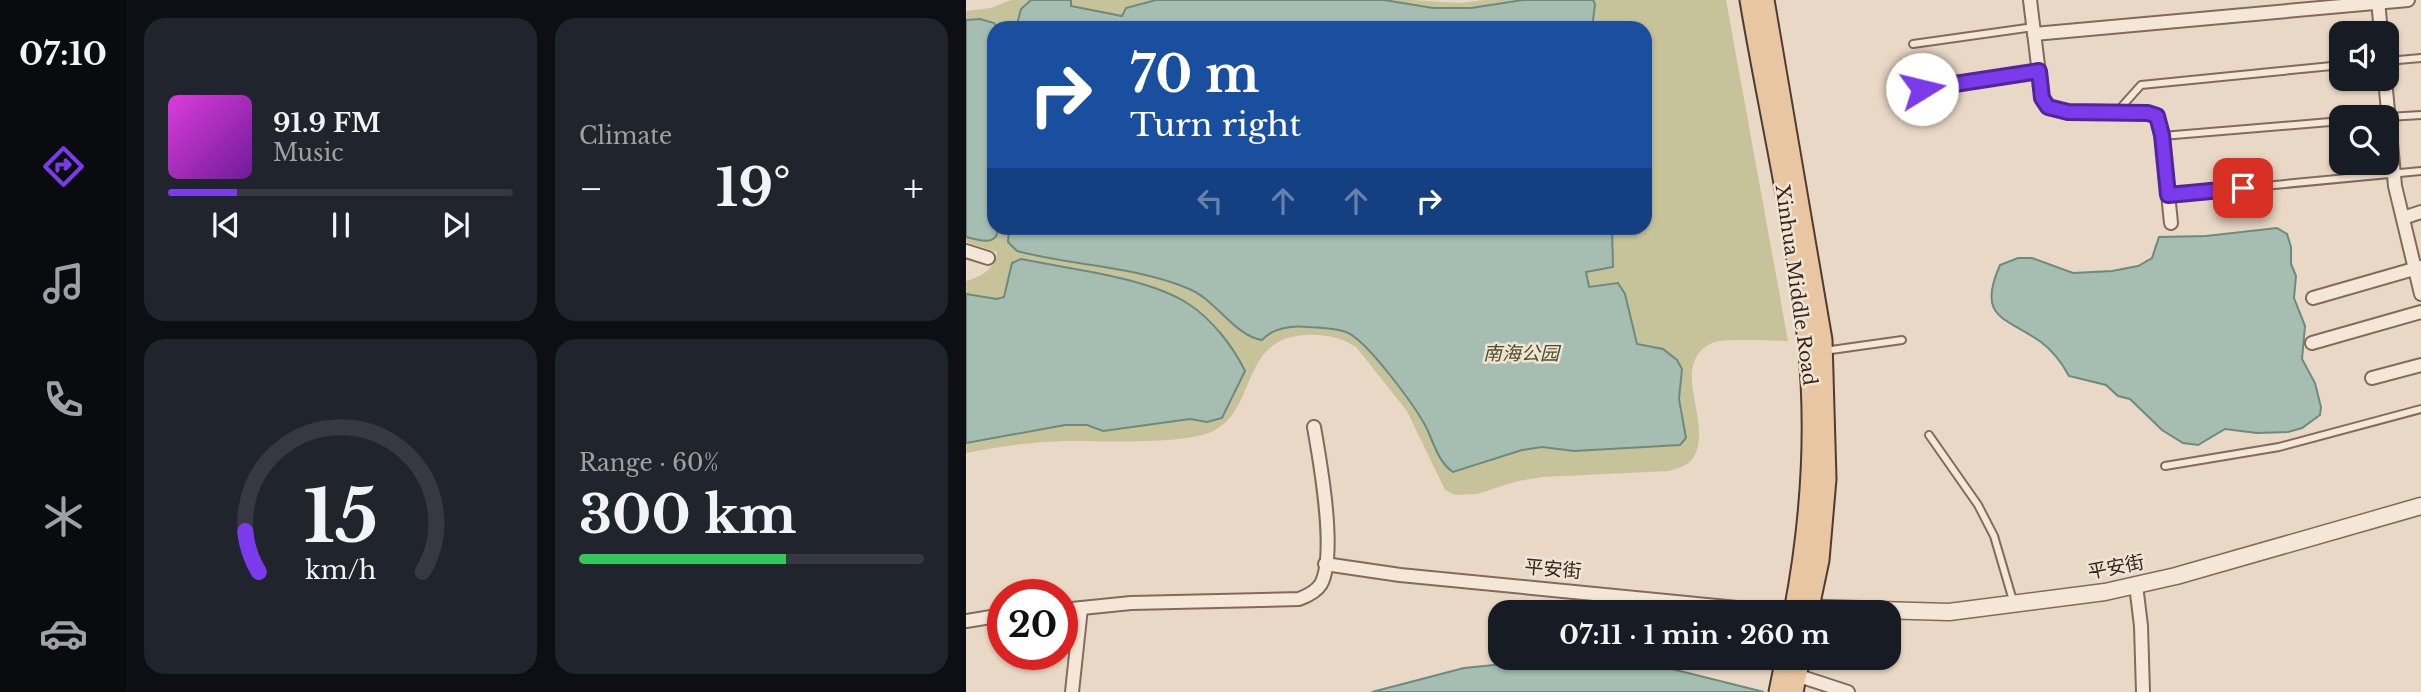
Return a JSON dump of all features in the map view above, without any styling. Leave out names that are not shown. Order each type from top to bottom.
[{"type":"main road","name":"Xinhua Middle Road","points":[[1749,0],[1808,342],[1811,479],[1804,559],[1804,600]]},
{"type":"main road","name":"Xinhua Middle Road","points":[[1764,0],[1814,282],[1823,351],[1826,479],[1819,560],[1807,600]]},
{"type":"street","points":[[2031,0],[2042,98],[2048,107],[2068,112],[2157,116],[2162,136],[2171,223]]},
{"type":"street","points":[[2034,30],[2408,0]]},
{"type":"street","points":[[2379,1],[2380,21]]},
{"type":"street","points":[[2394,175],[2403,218],[2418,268],[2421,293]]},
{"type":"street","points":[[2403,218],[2421,212]]},
{"type":"street","points":[[966,251],[988,258]]},
{"type":"street","points":[[2313,298],[2418,268]]},
{"type":"street","points":[[2312,343],[2421,312]]},
{"type":"street","points":[[2372,378],[2421,365]]},
{"type":"street","points":[[1078,608],[1131,603],[1299,599],[1312,594],[1320,585],[1325,564],[1327,520],[1314,427]]},
{"type":"street","name":"平安街","points":[[1901,613],[1930,613],[2014,604],[2136,585],[2421,506]]},
{"type":"street","name":"平安街","points":[[1325,564],[1400,575],[1655,600]]},
{"type":"street","points":[[2136,585],[2141,626],[2143,692]]},
{"type":"street","points":[[1072,692],[1081,608]]},
{"type":"street","points":[[966,621],[987,618]]},
{"type":"street","points":[[1790,682],[1848,692]]},
{"type":"lane","points":[[1913,44],[2034,30]]},
{"type":"lane","points":[[2399,60],[2421,58]]},
{"type":"lane","points":[[2116,113],[2141,85],[2329,66]]},
{"type":"lane","points":[[1922,89],[2039,71]]},
{"type":"lane","points":[[2399,116],[2421,115]]},
{"type":"lane","points":[[2162,136],[2329,122]]},
{"type":"lane","points":[[2399,173],[2421,171]]},
{"type":"lane","points":[[2168,195],[2383,175]]},
{"type":"lane","points":[[1823,351],[1902,340]]},
{"type":"lane","points":[[2165,466],[2279,447],[2421,409]]},
{"type":"lane","points":[[1929,435],[1978,505],[1994,536],[2014,604]]},
{"type":"green space","name":"南海公园","points":[[1011,0],[1412,0],[1459,3],[1485,0],[1726,0],[1788,341],[1718,341],[1699,353],[1693,365],[1692,380],[1699,429],[1698,444],[1691,461],[1669,471],[1542,477],[1518,481],[1477,494],[1455,495],[1445,490],[1407,411],[1356,347],[1338,339],[1312,335],[1284,339],[1270,348],[1259,360],[1238,406],[1229,419],[1203,435],[1144,441],[1041,442],[966,453],[966,281],[986,271],[996,258],[997,252],[966,242],[966,11],[991,8]]},
{"type":"shaded area","points":[[1031,0],[1071,0],[1071,6],[1122,16],[1126,8],[1156,0],[1384,0],[1433,8],[1471,8],[1523,0],[1593,0],[1595,4],[1593,21],[1018,21],[1021,9]]},
{"type":"shaded area","points":[[966,20],[987,21],[987,235],[996,235],[986,241],[966,237]]},
{"type":"shaded area","points":[[2277,228],[2287,234],[2291,247],[2291,264],[2296,276],[2294,298],[2305,326],[2302,359],[2315,383],[2321,407],[2320,415],[2302,428],[2288,432],[2257,433],[2225,429],[2198,445],[2183,443],[2162,430],[2130,399],[2118,396],[2106,385],[2069,376],[2045,346],[2006,321],[1993,307],[1993,283],[2000,265],[2018,258],[2032,258],[2073,273],[2112,271],[2138,266],[2152,258],[2159,237],[2206,236]]},
{"type":"shaded area","points":[[1008,235],[1612,235],[1613,267],[1586,272],[1589,287],[1618,283],[1625,294],[1637,344],[1663,349],[1677,360],[1682,369],[1679,399],[1686,438],[1680,445],[1574,451],[1542,447],[1522,450],[1453,472],[1440,458],[1412,404],[1377,360],[1355,337],[1346,332],[1327,328],[1289,327],[1277,330],[1262,340],[1242,331],[1207,300],[1187,288],[1146,275],[1017,251],[1008,242]]},
{"type":"shaded area","points":[[1021,259],[1129,280],[1170,294],[1196,309],[1221,333],[1245,371],[1222,418],[1207,422],[1190,419],[1103,431],[1087,425],[1065,425],[966,443],[966,294],[997,299],[1004,297],[1012,263]]},
{"type":"shaded area","points":[[1488,666],[1488,670],[1676,670],[1764,692],[1372,692],[1464,668]]},
{"type":"route","points":[[1922,89],[2039,71],[2042,98],[2048,107],[2068,112],[2148,113],[2157,116],[2162,135],[2168,195],[2243,188]]}]
